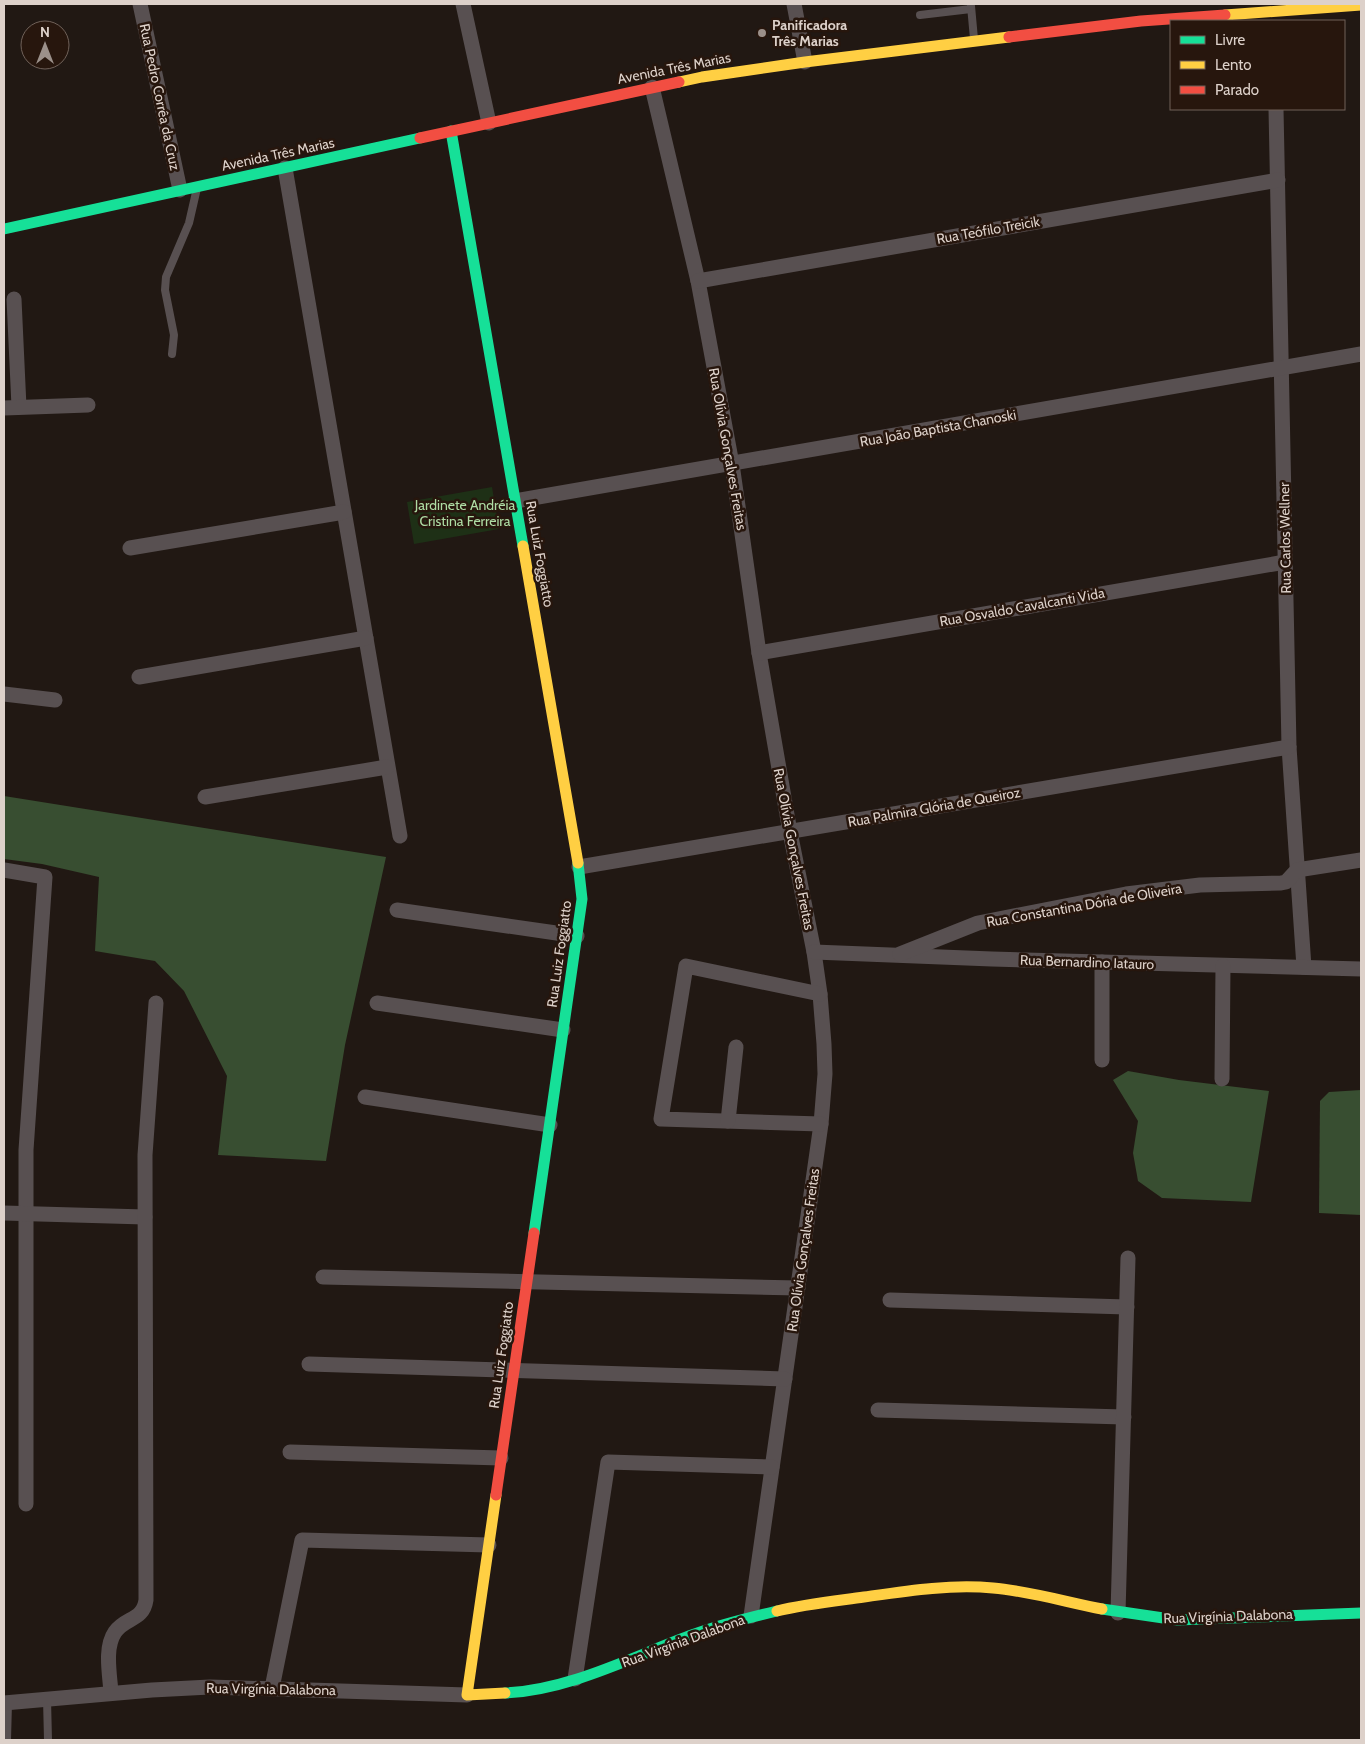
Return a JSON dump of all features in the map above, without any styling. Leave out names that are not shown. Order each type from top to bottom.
[{"type":"street","name":"Rua Pedro Corrêa da Cruz","points":[[140,4],[180,190]]},
{"type":"street","points":[[463,4],[489,123]]},
{"type":"street","points":[[794,4],[805,62]]},
{"type":"street","name":"Avenida Três Marias","points":[[4,229],[652,87],[727,73],[1141,21],[1274,16],[1339,5],[1361,5]]},
{"type":"street","name":"Rua Olívia Gonçalves Freitas","points":[[652,87],[698,281],[732,464],[759,653],[820,994],[825,1074],[821,1124],[752,1616]]},
{"type":"street","name":"Rua Carlos Wellner","points":[[1276,110],[1289,747],[1304,968]]},
{"type":"street","name":"Rua Luiz Foggiatto","points":[[451,131],[579,867],[582,899],[467,1695]]},
{"type":"street","points":[[285,168],[400,836]]},
{"type":"street","name":"Rua Teófilo Treicik","points":[[698,281],[1278,180]]},
{"type":"street","points":[[14,299],[19,407]]},
{"type":"street","name":"Rua João Baptista Chanoski","points":[[515,502],[1361,354]]},
{"type":"street","points":[[4,408],[88,405]]},
{"type":"street","points":[[130,548],[344,512]]},
{"type":"street","name":"Rua Osvaldo Cavalcanti Vida","points":[[759,653],[1285,562]]},
{"type":"street","points":[[139,677],[366,638]]},
{"type":"street","points":[[4,694],[55,700]]},
{"type":"street","name":"Rua Palmira Glória de Queiroz","points":[[579,867],[1289,747]]},
{"type":"street","points":[[204,798],[388,767]]},
{"type":"street","name":"Rua Constantina Dória de Oliveira","points":[[896,955],[953,932],[1004,917],[1126,894],[1171,888],[1225,884],[1281,883],[1286,882],[1298,870],[1361,860]]},
{"type":"street","points":[[4,870],[45,877],[26,1150],[26,1504]]},
{"type":"street","points":[[396,910],[577,936]]},
{"type":"street","name":"Rua Bernardino Iatauro","points":[[814,952],[1361,969]]},
{"type":"street","points":[[1102,962],[1102,1060]]},
{"type":"street","points":[[820,994],[686,966],[661,1119],[821,1124]]},
{"type":"street","points":[[1222,1079],[1223,966]]},
{"type":"street","points":[[377,1003],[564,1030]]},
{"type":"street","points":[[111,1693],[110,1642],[114,1632],[142,1612],[146,1600],[146,1155],[156,1004]]},
{"type":"street","points":[[728,1121],[736,1047]]},
{"type":"street","points":[[365,1097],[550,1125]]},
{"type":"street","points":[[4,1213],[146,1217]]},
{"type":"street","points":[[1118,1613],[1128,1258]]},
{"type":"street","points":[[323,1277],[798,1288]]},
{"type":"street","points":[[890,1300],[1127,1307]]},
{"type":"street","points":[[309,1364],[785,1379]]},
{"type":"street","points":[[878,1410],[1124,1417]]},
{"type":"street","points":[[290,1452],[501,1458]]},
{"type":"street","points":[[575,1679],[608,1462],[772,1467]]},
{"type":"street","points":[[272,1688],[302,1540],[489,1545]]},
{"type":"street","name":"Rua Virgínia Dalabona","points":[[6,1703],[111,1693],[192,1688],[272,1688],[467,1695],[527,1691],[575,1679],[711,1628],[752,1616],[867,1595],[939,1588],[964,1587],[1021,1592],[1118,1613],[1169,1619],[1201,1620],[1361,1613]]},
{"type":"lane","points":[[920,15],[971,6],[975,41]]},
{"type":"lane","points":[[172,354],[174,335],[165,290],[166,276],[188,223],[198,186]]},
{"type":"lane","points":[[47,1699],[48,1740]]},
{"type":"lane","points":[[6,1703],[7,1740]]},
{"type":"green space","name":"Jardinete Andréia Cristina Ferreira","points":[[492,487],[499,529],[414,544],[407,502]]},
{"type":"green space","points":[[4,796],[386,857],[345,1045],[326,1161],[218,1155],[227,1076],[184,991],[155,961],[95,951],[99,877],[42,864],[4,859]]},
{"type":"green space","points":[[1128,1071],[1179,1080],[1269,1091],[1251,1202],[1162,1198],[1138,1181],[1133,1153],[1138,1121],[1113,1080]]},
{"type":"green space","points":[[1361,1090],[1361,1215],[1319,1213],[1320,1101],[1329,1092]]},
{"type":"traffic: fast","points":[[451,131],[523,546]]},
{"type":"traffic: fast","points":[[4,229],[420,138]]},
{"type":"traffic: fast","points":[[534,1233],[582,899],[578,863]]},
{"type":"traffic: fast","points":[[1102,1609],[1177,1620],[1361,1613]]},
{"type":"traffic: fast","points":[[505,1693],[529,1691],[576,1679],[599,1672],[700,1632],[777,1611]]},
{"type":"traffic: slow","points":[[1225,15],[1361,5]]},
{"type":"traffic: slow","points":[[679,82],[805,62],[1009,37]]},
{"type":"traffic: slow","points":[[523,546],[578,863]]},
{"type":"traffic: slow","points":[[496,1495],[467,1695],[505,1693]]},
{"type":"traffic: slow","points":[[777,1611],[896,1592],[961,1587],[993,1588],[1020,1592],[1102,1609]]},
{"type":"traffic: jam","points":[[1009,37],[1141,21],[1225,15]]},
{"type":"traffic: jam","points":[[420,138],[679,82]]},
{"type":"traffic: jam","points":[[496,1495],[534,1233]]},
{"type":"place","name":"Panificadora Três Marias","points":[[762,33]]}]
